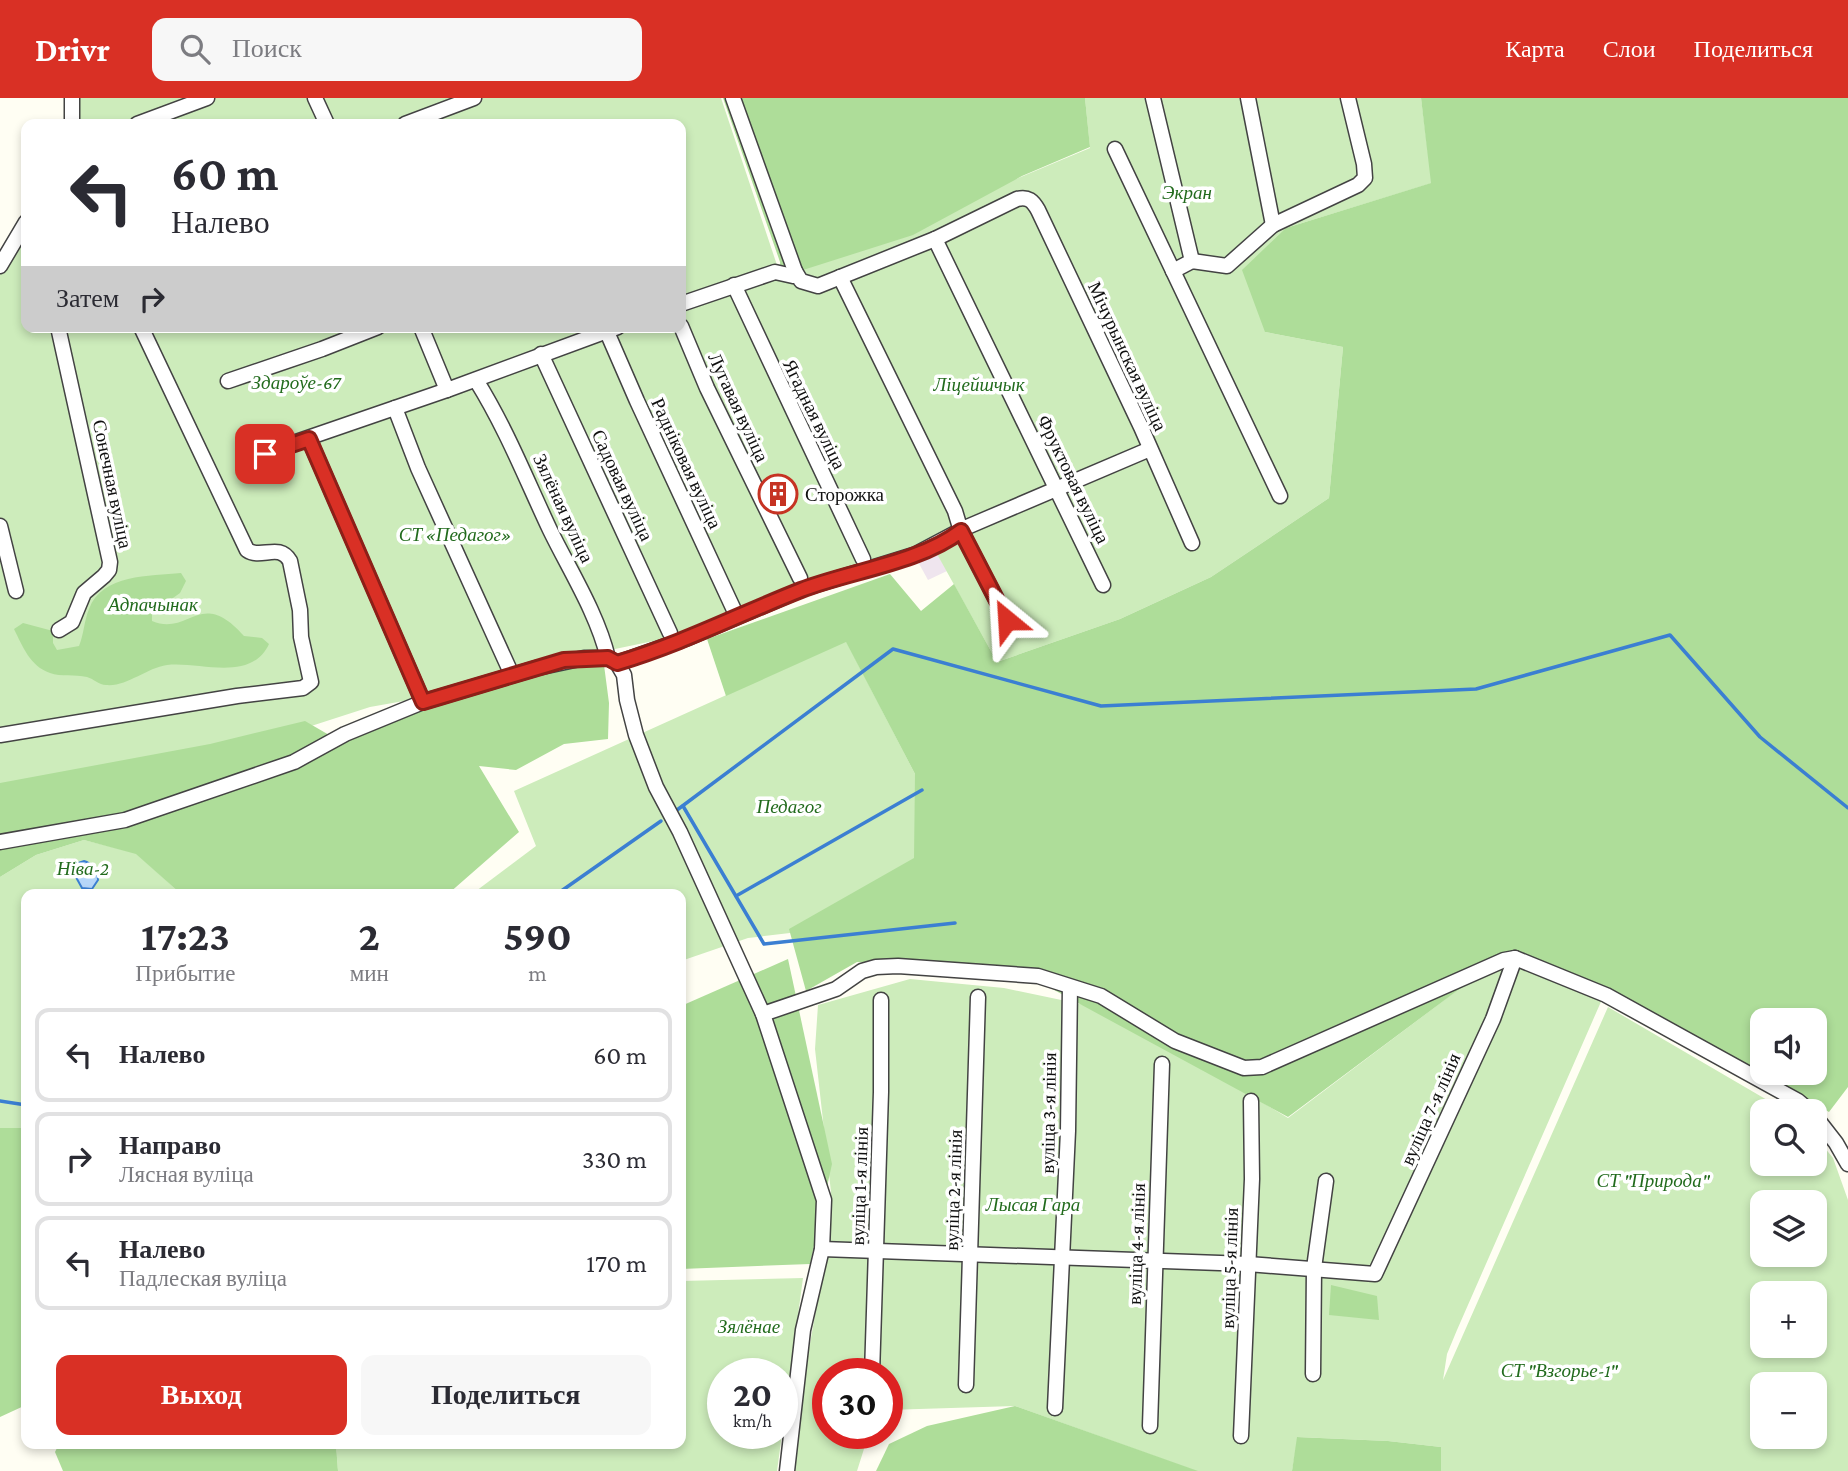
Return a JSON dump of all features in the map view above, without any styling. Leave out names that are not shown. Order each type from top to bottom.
[{"type":"street","points":[[72,98],[72,119]]},
{"type":"street","points":[[150,119],[207,98]]},
{"type":"street","points":[[315,98],[325,119]]},
{"type":"street","points":[[418,119],[474,98]]},
{"type":"street","points":[[733,98],[795,271],[801,281],[818,286],[934,239]]},
{"type":"street","points":[[1153,98],[1192,261]]},
{"type":"street","points":[[1248,98],[1273,225]]},
{"type":"street","points":[[1173,271],[1192,261],[1227,266],[1273,225],[1358,185],[1365,177],[1364,164],[1348,98]]},
{"type":"street","points":[[1115,149],[1280,496]]},
{"type":"street","name":"Мічурынская вуліца","points":[[934,239],[1017,198],[1030,199],[1038,210],[1192,543]]},
{"type":"street","points":[[0,265],[21,230]]},
{"type":"street","name":"Фруктовая вуліца","points":[[934,239],[1103,585]]},
{"type":"street","points":[[686,302],[775,272],[793,276],[795,271]]},
{"type":"street","points":[[840,277],[944,488],[961,531],[1007,620]]},
{"type":"street","name":"Ягадная вуліца","points":[[734,285],[863,559]]},
{"type":"street","name":"Сонечная вуліца","points":[[59,333],[110,562],[109,570],[104,576],[84,593],[72,622],[59,630]]},
{"type":"street","points":[[0,735],[237,695],[303,688],[310,682],[290,561],[286,554],[281,552],[255,555],[247,550],[144,333]]},
{"type":"street","points":[[228,381],[363,333]]},
{"type":"street","points":[[423,333],[447,390]]},
{"type":"street","points":[[261,454],[476,380],[601,333]]},
{"type":"street","name":"Радніковая вуліца","points":[[613,333],[637,401],[734,610]]},
{"type":"street","name":"Лугавая вуліца","points":[[684,333],[707,388],[800,578]]},
{"type":"street","name":"Садовая вуліца","points":[[541,354],[670,633]]},
{"type":"street","name":"Зялёная вуліца","points":[[476,380],[510,439],[613,660],[624,675],[636,735],[656,787],[680,832],[763,1014],[824,1200],[822,1250],[803,1330],[787,1471]]},
{"type":"street","points":[[396,408],[418,468],[512,675]]},
{"type":"street","points":[[309,439],[423,702]]},
{"type":"street","points":[[0,842],[125,820],[294,762],[345,734],[423,702],[512,675],[564,660],[613,660],[688,638],[803,589],[916,554],[1056,488],[1150,449]]},
{"type":"street","points":[[0,526],[16,591]]},
{"type":"street","points":[[763,1014],[836,989],[862,971],[876,967],[898,966],[1038,976],[1101,996],[1175,1041],[1244,1068],[1262,1068],[1504,960],[1515,958],[1606,995],[1794,1099]]},
{"type":"street","name":"вуліца 7-я лінія","points":[[1314,1268],[1375,1274],[1493,1019],[1515,958]]},
{"type":"street","name":"вуліца 3-я лінія","points":[[1055,1408],[1068,1131],[1070,986]]},
{"type":"street","name":"вуліца 2-я лінія","points":[[966,1385],[978,997]]},
{"type":"street","name":"вуліца 1-я лінія","points":[[873,1358],[881,1000]]},
{"type":"street","name":"вуліца 4-я лінія","points":[[1150,1426],[1162,1064]]},
{"type":"street","name":"вуліца 5-я лінія","points":[[1241,1436],[1252,1179],[1251,1101]]},
{"type":"street","points":[[1827,1131],[1848,1164]]},
{"type":"street","points":[[1313,1374],[1314,1268],[1326,1181]]},
{"type":"street","points":[[822,1250],[1314,1268]]},
{"type":"shaded area","points":[[937,553],[947,571],[928,580],[917,560]]},
{"type":"green space","name":"Ліцейшчык","points":[[67,98],[721,98],[781,277],[1090,148],[1085,98],[1421,98],[1432,183],[1286,228],[1265,332],[1343,347],[1329,498],[1211,577],[1120,619],[997,662],[937,554],[669,638],[538,352],[586,333],[686,333],[686,119],[66,119]]},
{"type":"green space","points":[[723,98],[1085,98],[1090,147],[1022,176],[913,235],[781,277],[780,262]]},
{"type":"green space","points":[[1421,98],[1848,98],[1848,1087],[1829,1112],[1827,1099],[1806,1099],[1781,1085],[1827,1085],[1827,1008],[1750,1008],[1750,1068],[1607,988],[1509,952],[1288,1117],[1021,972],[857,962],[806,991],[789,929],[914,858],[915,774],[846,642],[726,696],[707,639],[890,574],[921,611],[954,584],[997,662],[1120,619],[1211,577],[1329,498],[1343,347],[1265,332],[1242,270],[1286,228],[1431,183]]},
{"type":"green space","points":[[21,221],[21,333],[583,333],[537,351],[668,638],[509,671],[568,655],[509,668],[415,699],[370,707],[234,751],[0,801],[0,259]]},
{"type":"green space","name":"Адпачынак","points":[[181,573],[186,581],[180,593],[152,613],[152,621],[176,623],[205,614],[216,615],[229,622],[244,636],[262,638],[269,644],[261,656],[237,667],[167,665],[121,683],[103,685],[87,677],[54,674],[43,670],[28,655],[14,629],[23,623],[53,631],[53,643],[57,650],[79,646],[89,609],[95,598],[105,589],[142,576]]},
{"type":"green space","name":"Педагог","points":[[846,641],[915,774],[953,914],[748,938],[686,959],[686,889],[479,889],[536,846],[514,791]]},
{"type":"green space","points":[[604,665],[609,703],[608,739],[564,744],[516,770],[479,766],[519,832],[454,889],[175,889],[136,854],[84,840],[36,855],[0,877],[0,783],[210,744],[305,721],[336,739],[509,671]]},
{"type":"green space","name":"Ніва-2","points":[[84,840],[136,853],[176,889],[21,889],[21,1128],[0,1128],[0,877],[36,855]]},
{"type":"green space","name":"Лысая Гара","points":[[1508,952],[1607,988],[1457,1330],[1447,1354],[1443,1380],[1608,1007],[1765,1099],[1750,1099],[1750,1176],[1827,1176],[1827,1151],[1833,1158],[1848,1200],[1848,1471],[1441,1471],[1441,1447],[1388,1441],[1298,1437],[1292,1471],[1196,1471],[1015,1406],[903,1410],[903,1358],[812,1358],[812,1449],[864,1449],[857,1471],[794,1471],[795,1449],[798,1449],[798,1411],[828,1242],[831,1192],[815,1049],[818,1005],[910,979],[1004,988],[1090,1006],[1176,1050],[1288,1118]]},
{"type":"green space","points":[[788,959],[832,1164],[810,1264],[686,1269],[686,1004]]},
{"type":"green space","points":[[0,1128],[21,1128],[21,1407],[0,1417]]},
{"type":"green space","name":"Зялёнае","points":[[803,1278],[792,1358],[707,1358],[707,1449],[780,1449],[777,1471],[338,1471],[336,1449],[686,1449],[686,1281]]},
{"type":"green space","points":[[1331,1285],[1377,1296],[1379,1320],[1329,1315]]},
{"type":"green space","points":[[1015,1406],[1198,1471],[876,1471],[887,1449],[903,1449],[903,1437],[927,1426]]},
{"type":"green space","points":[[1297,1437],[1388,1441],[1441,1447],[1441,1471],[1292,1471]]},
{"type":"green space","points":[[56,1449],[336,1449],[338,1471],[63,1471],[55,1452]]},
{"type":"water","points":[[84,861],[92,866],[97,874],[98,880],[92,889],[82,888],[72,870],[72,865]]},
{"type":"waterway","points":[[677,810],[893,649],[1101,706],[1476,689],[1670,635],[1760,737],[1848,808]]},
{"type":"waterway","points":[[736,896],[922,790]]},
{"type":"waterway","points":[[683,806],[764,944],[955,923]]},
{"type":"waterway","points":[[564,889],[661,821]]},
{"type":"waterway","points":[[0,1101],[21,1104]]},
{"type":"place","name":"Сторожка","points":[[778,494]]},
{"type":"route","points":[[265,454],[309,439],[423,702],[564,660],[608,658],[617,663],[631,659],[803,589],[916,554],[961,531],[1007,620]]},
{"type":"park label","name":"Экран","points":[[1187,192]]},
{"type":"park label","name":"Здароўе-67","points":[[296,382]]},
{"type":"park label","name":"СТ «Педагог»","points":[[455,534]]},
{"type":"park label","name":"СТ \"Природа\"","points":[[1653,1180]]},
{"type":"park label","name":"СТ \"Взгорье-1\"","points":[[1559,1370]]}]
